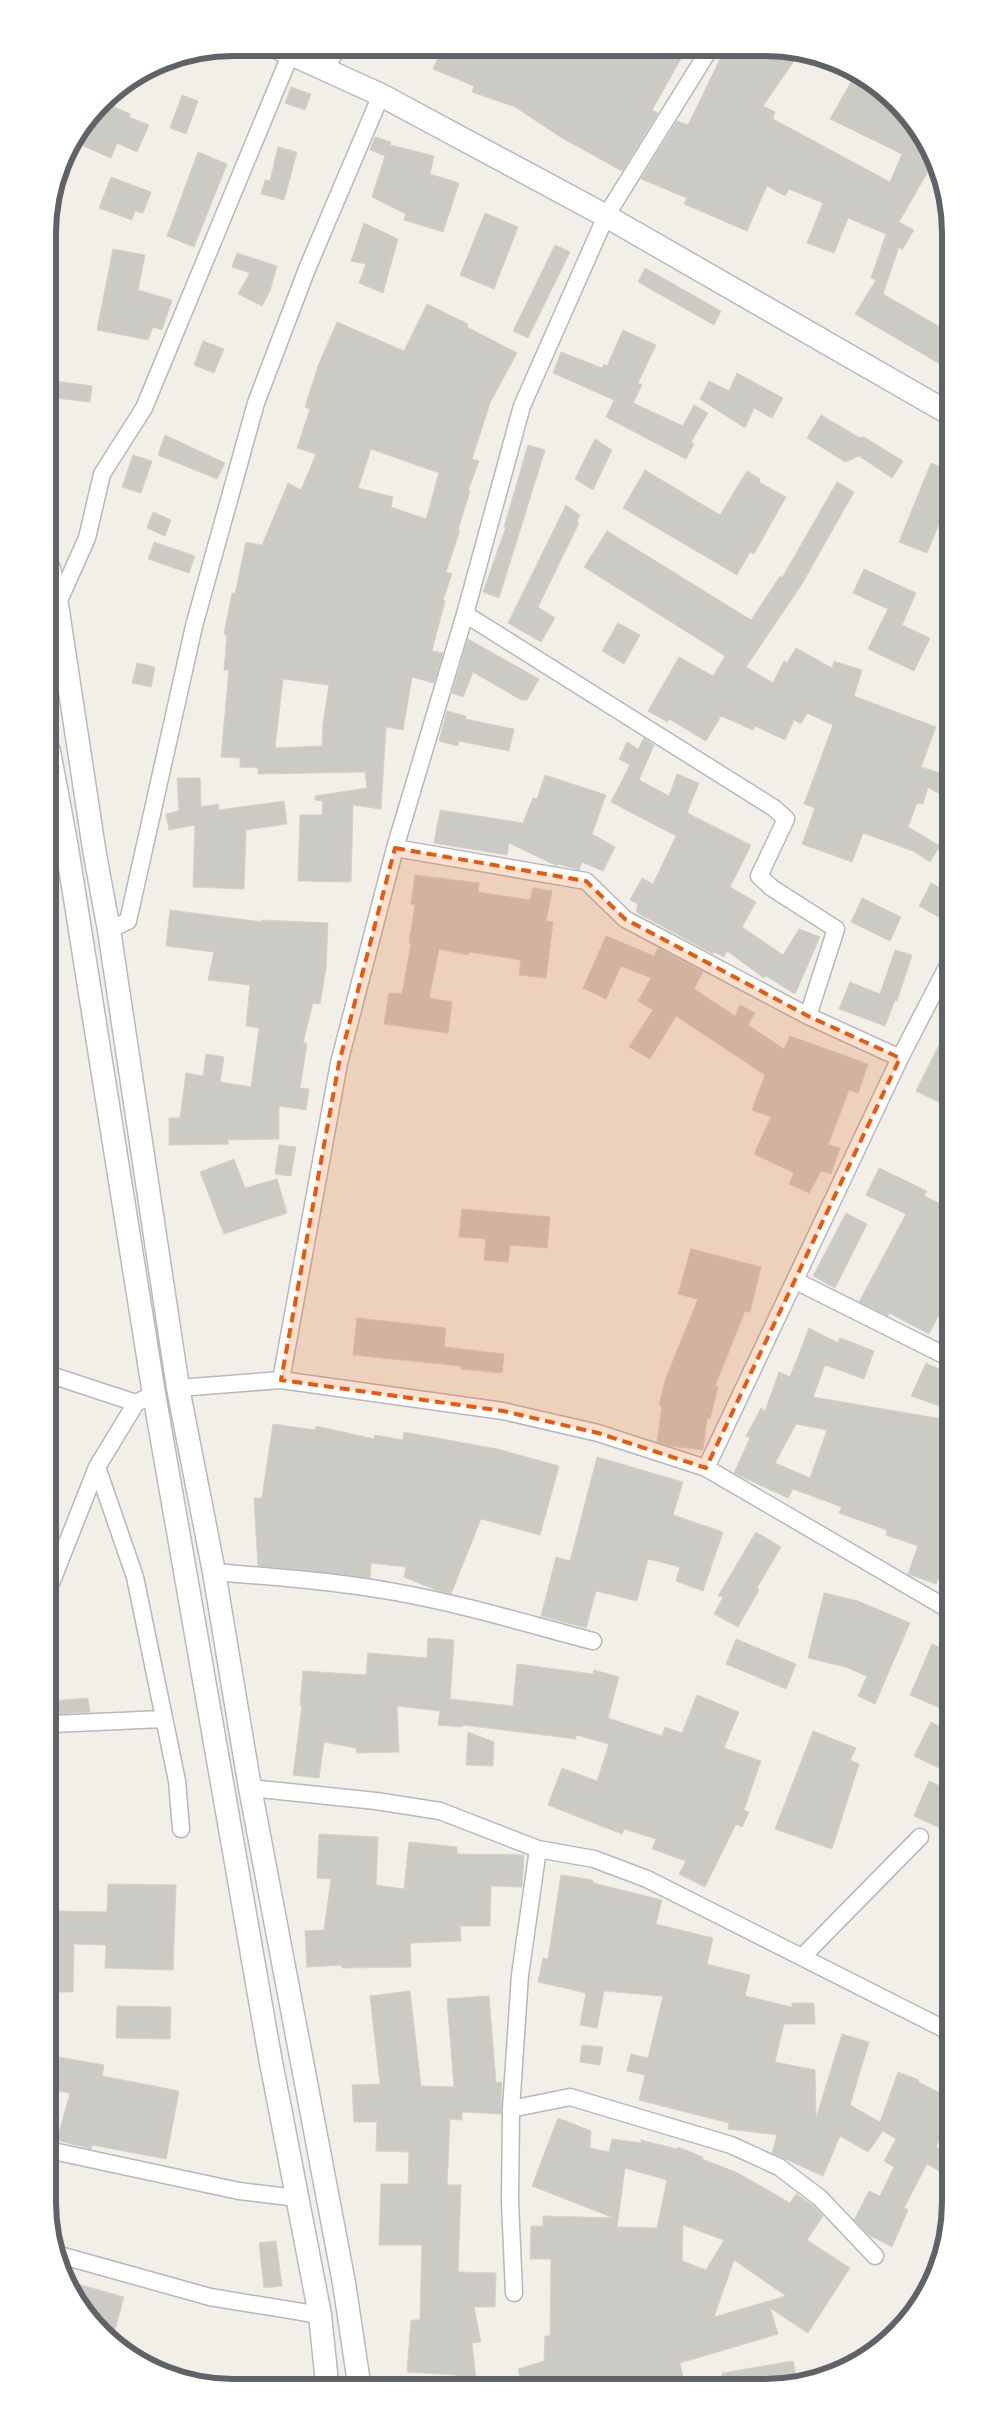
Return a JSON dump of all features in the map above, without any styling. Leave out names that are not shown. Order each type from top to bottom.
[{"type":"main road","points":[[297,57],[381,96],[606,216],[942,409]]},
{"type":"main road","points":[[56,600],[178,1388],[214,1572],[250,1788],[344,2282],[358,2379]]},
{"type":"main road","points":[[56,785],[68,852],[145,1398],[320,2315],[327,2379]]},
{"type":"street","points":[[281,1380],[339,1063],[395,848],[465,614],[522,406],[606,216],[705,56]]},
{"type":"street","points":[[57,605],[87,538],[102,474],[144,408],[282,57]]},
{"type":"street","points":[[324,69],[332,57]]},
{"type":"street","points":[[108,930],[128,920],[194,626],[256,403],[307,269],[381,96]]},
{"type":"street","points":[[465,614],[774,808],[786,819],[759,876],[772,888],[836,929],[808,1016]]},
{"type":"street","points":[[395,848],[586,881],[625,919],[808,1016],[900,1058]]},
{"type":"street","points":[[706,1468],[900,1058],[942,975]]},
{"type":"street","points":[[796,1280],[942,1353]]},
{"type":"street","points":[[56,1376],[145,1398],[97,1467],[56,1570]]},
{"type":"street","points":[[178,1388],[281,1380],[503,1411],[598,1433],[706,1468],[942,1606]]},
{"type":"street","points":[[97,1467],[135,1578],[177,1781],[181,1829]]},
{"type":"street","points":[[214,1572],[320,1581],[395,1592],[593,1641]]},
{"type":"street","points":[[56,1724],[163,1719]]},
{"type":"street","points":[[250,1788],[376,1801],[440,1811],[538,1849],[594,1859],[646,1880],[803,1956],[942,2028]]},
{"type":"street","points":[[803,1956],[920,1837]]},
{"type":"street","points":[[514,2293],[510,2201],[511,2109],[520,1975],[538,1849]]},
{"type":"street","points":[[511,2109],[570,2097],[731,2145],[779,2167],[820,2198],[875,2256]]},
{"type":"street","points":[[56,2151],[239,2191],[297,2198]]},
{"type":"street","points":[[65,2257],[210,2297],[320,2315]]},
{"type":"highlighted area","points":[[395,848],[586,881],[625,919],[808,1016],[900,1058],[706,1468],[598,1433],[503,1411],[281,1380],[339,1063]]},
{"type":"building","points":[[683,56],[652,110],[658,113],[622,171],[562,138],[515,107],[472,92],[474,86],[433,69],[439,57]]},
{"type":"building","points":[[722,56],[765,56],[795,59],[763,106],[775,112],[773,119],[890,182],[902,154],[830,119],[852,80],[890,108],[912,135],[929,169],[899,222],[914,230],[902,250],[899,247],[883,294],[942,328],[942,365],[855,314],[876,280],[871,278],[886,234],[848,218],[834,253],[807,243],[823,203],[789,189],[785,196],[767,186],[747,231],[684,204],[687,198],[641,179],[677,121],[688,125]]},
{"type":"building","points":[[291,87],[311,94],[305,110],[285,103]]},
{"type":"building","points":[[182,95],[198,101],[186,134],[170,128]]},
{"type":"building","points":[[111,105],[130,114],[129,117],[149,125],[137,152],[117,143],[111,158],[80,145]]},
{"type":"building","points":[[375,137],[391,142],[390,145],[434,156],[430,174],[459,183],[443,232],[404,220],[406,214],[372,197],[385,156],[370,150]]},
{"type":"building","points":[[278,147],[297,152],[284,200],[261,194],[265,180],[270,181]]},
{"type":"building","points":[[198,152],[227,164],[194,247],[167,236]]},
{"type":"building","points":[[111,177],[151,192],[143,213],[135,211],[132,220],[99,208]]},
{"type":"building","points":[[485,213],[518,227],[494,289],[460,275]]},
{"type":"building","points":[[364,223],[398,239],[383,293],[359,283],[366,264],[351,261]]},
{"type":"building","points":[[555,245],[570,252],[528,338],[513,331]]},
{"type":"building","points":[[113,249],[145,255],[138,290],[172,300],[162,330],[153,327],[148,340],[97,330]]},
{"type":"building","points":[[237,253],[277,266],[270,291],[262,306],[238,294],[250,273],[232,267]]},
{"type":"building","points":[[645,268],[721,311],[714,325],[638,282]]},
{"type":"building","points":[[427,304],[468,324],[467,327],[517,353],[490,403],[472,459],[479,461],[468,491],[470,491],[458,530],[460,530],[446,572],[452,574],[443,600],[445,601],[432,651],[443,653],[434,683],[412,677],[403,730],[386,727],[381,809],[353,805],[351,882],[298,881],[300,815],[322,815],[323,801],[315,800],[315,796],[367,788],[365,772],[258,774],[258,768],[240,767],[240,758],[221,757],[229,670],[224,670],[227,635],[224,634],[232,593],[235,594],[246,542],[262,545],[288,483],[301,490],[316,454],[297,448],[310,409],[305,407],[318,366],[337,322],[404,351]],"holes":[[[371,449],[439,473],[426,519],[391,507],[393,497],[358,488]],[[283,679],[329,685],[323,723],[322,746],[275,748]]]},
{"type":"building","points":[[623,330],[656,345],[638,383],[642,385],[633,403],[683,426],[694,405],[708,413],[691,442],[694,444],[686,459],[606,417],[614,400],[553,373],[561,352],[602,368],[604,364],[607,366]]},
{"type":"building","points":[[203,341],[224,349],[214,373],[194,365]]},
{"type":"building","points":[[737,373],[783,398],[772,418],[754,408],[745,428],[700,399],[709,381],[729,391]]},
{"type":"building","points":[[56,381],[92,386],[90,402],[56,398]]},
{"type":"building","points":[[821,415],[860,438],[864,437],[903,461],[892,478],[859,456],[845,462],[807,438]]},
{"type":"building","points":[[165,435],[225,463],[217,479],[158,455]]},
{"type":"building","points":[[595,439],[612,450],[593,490],[575,479]]},
{"type":"building","points":[[528,445],[545,450],[499,598],[483,592],[506,527],[504,527]]},
{"type":"building","points":[[133,455],[152,461],[141,493],[122,487]]},
{"type":"building","points":[[931,463],[942,468],[942,517],[927,553],[899,542]]},
{"type":"building","points":[[645,470],[720,515],[747,471],[760,479],[759,482],[786,497],[754,554],[750,552],[737,575],[623,508]]},
{"type":"building","points":[[837,482],[854,492],[802,584],[746,667],[773,683],[784,661],[787,663],[796,648],[832,668],[834,661],[862,670],[854,696],[936,727],[921,767],[942,774],[942,796],[928,787],[923,804],[917,803],[908,827],[940,846],[930,862],[913,851],[863,833],[852,862],[802,844],[815,808],[804,804],[833,725],[807,713],[801,724],[794,720],[785,740],[755,726],[753,730],[721,716],[706,741],[669,719],[668,722],[648,711],[679,657],[713,676],[725,656],[584,567],[607,531],[751,620],[780,576],[782,578]]},
{"type":"building","points":[[566,505],[580,515],[577,521],[579,523],[538,607],[555,618],[541,642],[508,623]]},
{"type":"building","points":[[153,512],[171,520],[165,536],[147,528]]},
{"type":"building","points":[[154,542],[195,556],[189,573],[148,559]]},
{"type":"building","points":[[864,569],[916,593],[902,625],[930,638],[914,671],[868,649],[888,609],[853,593]]},
{"type":"building","points":[[618,623],[640,635],[624,664],[602,651]]},
{"type":"building","points":[[468,639],[539,679],[527,700],[521,700],[473,672],[463,697],[452,693]]},
{"type":"building","points":[[137,663],[155,667],[151,687],[132,683]]},
{"type":"building","points":[[447,711],[466,716],[465,719],[514,729],[509,751],[459,741],[458,746],[439,741]]},
{"type":"building","points":[[644,738],[654,745],[639,780],[669,796],[677,774],[699,783],[687,813],[751,845],[730,887],[756,902],[742,927],[783,955],[799,929],[820,937],[795,994],[766,976],[764,978],[727,951],[724,957],[714,952],[713,954],[636,912],[638,904],[630,900],[642,878],[653,884],[676,836],[611,802],[630,765],[619,759],[627,742],[638,749]]},
{"type":"building","points":[[545,775],[606,795],[592,834],[615,847],[603,871],[582,862],[579,870],[558,864],[557,866],[509,843],[507,855],[434,843],[440,810],[523,823],[533,798],[537,799]]},
{"type":"building","points":[[177,778],[200,778],[201,807],[218,804],[219,810],[284,801],[287,824],[246,830],[244,889],[193,887],[195,825],[169,830],[166,814],[179,811]]},
{"type":"building","points":[[415,875],[479,883],[478,892],[530,900],[533,888],[552,891],[546,921],[553,922],[546,978],[519,975],[521,960],[469,952],[469,955],[439,949],[429,998],[452,1002],[448,1033],[384,1024],[389,993],[402,994],[411,944],[409,943],[415,905],[411,904]]},
{"type":"building","points":[[931,883],[942,889],[942,919],[919,906]]},
{"type":"building","points":[[862,898],[901,917],[890,941],[851,922]]},
{"type":"building","points":[[170,910],[262,922],[262,920],[328,923],[326,968],[320,1004],[313,1003],[303,1043],[307,1043],[300,1088],[309,1089],[306,1110],[279,1106],[279,1139],[227,1140],[229,1144],[169,1145],[169,1118],[180,1118],[186,1073],[203,1076],[206,1054],[224,1057],[220,1082],[251,1087],[259,1028],[246,1026],[250,985],[208,980],[214,952],[166,946]]},
{"type":"building","points":[[606,936],[654,956],[658,948],[703,972],[694,989],[735,1016],[740,1005],[755,1013],[748,1025],[784,1049],[790,1036],[868,1064],[858,1093],[849,1090],[828,1145],[840,1148],[831,1174],[821,1171],[809,1193],[789,1184],[794,1173],[754,1154],[771,1117],[752,1110],[765,1075],[676,1016],[650,1059],[629,1047],[653,1010],[638,1001],[651,978],[621,966],[606,999],[583,988]]},
{"type":"building","points":[[895,950],[912,955],[897,1001],[895,1000],[885,1026],[839,1009],[850,982],[880,994]]},
{"type":"building","points":[[942,1039],[942,1104],[916,1091]]},
{"type":"building","points":[[279,1145],[296,1147],[291,1176],[275,1174]]},
{"type":"building","points":[[234,1159],[245,1188],[277,1179],[287,1213],[224,1234],[200,1172]]},
{"type":"building","points":[[879,1168],[927,1191],[924,1196],[942,1205],[942,1309],[929,1334],[889,1313],[888,1316],[859,1302],[906,1214],[866,1195]]},
{"type":"building","points":[[462,1209],[550,1217],[547,1248],[510,1245],[508,1262],[484,1260],[486,1239],[459,1237]]},
{"type":"building","points":[[846,1213],[867,1224],[835,1288],[813,1276]]},
{"type":"building","points":[[691,1249],[761,1267],[750,1312],[745,1311],[715,1386],[718,1387],[710,1419],[707,1418],[703,1450],[671,1446],[657,1442],[662,1406],[659,1405],[666,1378],[698,1299],[678,1294]]},
{"type":"building","points":[[357,1318],[446,1328],[444,1347],[504,1354],[502,1373],[461,1369],[461,1366],[353,1355]]},
{"type":"building","points":[[809,1328],[838,1343],[840,1338],[874,1351],[864,1379],[825,1365],[813,1397],[942,1419],[942,1581],[938,1579],[936,1584],[908,1574],[918,1546],[886,1535],[887,1530],[839,1513],[842,1507],[793,1489],[788,1498],[734,1473],[750,1438],[746,1436],[761,1408],[765,1411],[779,1372],[790,1377]],"holes":[[[796,1424],[827,1430],[810,1478],[775,1463]]]},
{"type":"building","points":[[926,1363],[942,1370],[942,1407],[911,1396]]},
{"type":"building","points":[[273,1424],[315,1430],[316,1426],[374,1439],[375,1435],[403,1440],[404,1432],[497,1449],[559,1466],[540,1535],[481,1519],[451,1594],[404,1577],[406,1567],[371,1563],[370,1578],[258,1566],[254,1498],[262,1498]]},
{"type":"building","points":[[597,1457],[683,1482],[673,1515],[723,1532],[703,1591],[676,1581],[680,1567],[648,1559],[637,1601],[596,1591],[586,1628],[541,1616],[556,1557],[570,1561]]},
{"type":"building","points":[[756,1532],[781,1547],[757,1588],[759,1590],[738,1627],[714,1614],[723,1597],[718,1596]]},
{"type":"building","points":[[824,1593],[858,1601],[910,1623],[875,1704],[858,1696],[867,1676],[846,1667],[808,1658]]},
{"type":"building","points":[[428,1638],[454,1640],[450,1699],[513,1706],[517,1664],[593,1674],[594,1670],[619,1677],[608,1718],[662,1736],[665,1727],[682,1733],[697,1695],[739,1712],[724,1748],[761,1761],[744,1810],[749,1812],[742,1827],[736,1824],[705,1887],[679,1874],[686,1861],[652,1849],[656,1839],[624,1829],[622,1834],[548,1805],[562,1768],[597,1781],[609,1744],[576,1735],[576,1739],[463,1725],[462,1727],[438,1725],[440,1711],[397,1706],[399,1752],[357,1753],[356,1748],[324,1742],[319,1778],[293,1775],[302,1706],[300,1706],[303,1671],[366,1675],[368,1653],[427,1658]]},
{"type":"building","points":[[736,1639],[796,1664],[786,1689],[726,1664]]},
{"type":"building","points":[[932,1644],[942,1648],[942,1704],[940,1708],[910,1695]]},
{"type":"building","points":[[88,1698],[90,1712],[56,1714],[56,1701]]},
{"type":"building","points":[[931,1722],[942,1728],[942,1762],[939,1768],[914,1756]]},
{"type":"building","points":[[813,1731],[856,1748],[850,1760],[859,1764],[832,1849],[775,1829]]},
{"type":"building","points":[[468,1732],[494,1742],[493,1766],[466,1765]]},
{"type":"building","points":[[929,1781],[942,1787],[942,1829],[914,1816]]},
{"type":"building","points":[[319,1834],[378,1837],[376,1885],[404,1889],[409,1842],[457,1847],[457,1854],[524,1855],[522,1887],[491,1886],[490,1926],[460,1926],[461,1941],[410,1943],[411,1967],[342,1968],[342,1965],[307,1967],[305,1931],[324,1930],[331,1879],[317,1878]]},
{"type":"building","points":[[561,1875],[593,1880],[593,1883],[662,1900],[656,1924],[713,1938],[707,1964],[750,1975],[745,1996],[792,2007],[792,2003],[814,2003],[815,2024],[784,2024],[775,2062],[815,2070],[816,2118],[842,2034],[869,2042],[850,2105],[880,2122],[898,2072],[919,2080],[918,2082],[942,2094],[942,2135],[936,2147],[942,2150],[942,2172],[927,2164],[904,2208],[908,2210],[892,2247],[869,2235],[854,2220],[869,2191],[880,2196],[894,2167],[884,2161],[896,2139],[883,2131],[868,2152],[840,2136],[823,2176],[772,2153],[777,2135],[728,2129],[729,2123],[639,2100],[645,2075],[627,2071],[631,2054],[648,2058],[663,1996],[604,1991],[597,2028],[580,2025],[586,1993],[538,1982],[543,1958],[548,1959]]},
{"type":"building","points":[[108,1884],[176,1885],[173,1970],[105,1968],[106,1945],[74,1944],[73,1992],[56,1992],[56,1911],[107,1912]]},
{"type":"building","points":[[410,1991],[421,2086],[454,2087],[447,1999],[489,1996],[496,2082],[502,2082],[501,2114],[462,2112],[462,2120],[450,2119],[447,2185],[461,2185],[458,2272],[496,2273],[495,2307],[474,2307],[481,2342],[472,2343],[476,2379],[457,2379],[456,2375],[407,2372],[411,2320],[420,2320],[422,2245],[379,2245],[381,2184],[408,2184],[409,2152],[376,2151],[377,2122],[354,2122],[352,2085],[380,2084],[370,1996]]},
{"type":"building","points":[[117,2006],[171,2007],[170,2039],[116,2038]]},
{"type":"building","points":[[582,2045],[603,2047],[600,2065],[580,2062]]},
{"type":"building","points":[[56,2057],[104,2065],[102,2076],[179,2091],[166,2159],[92,2145],[91,2149],[57,2140],[70,2093],[56,2091]]},
{"type":"building","points":[[558,2118],[591,2131],[590,2148],[609,2152],[612,2139],[641,2143],[641,2140],[677,2149],[678,2147],[738,2173],[790,2203],[796,2194],[814,2206],[823,2216],[807,2240],[850,2268],[808,2333],[770,2308],[778,2334],[680,2363],[683,2379],[521,2379],[518,2369],[544,2361],[545,2336],[550,2336],[551,2259],[530,2259],[531,2226],[543,2226],[543,2216],[614,2218],[532,2186]],"holes":[[[625,2168],[667,2180],[657,2228],[617,2227]],[[683,2225],[724,2240],[706,2270],[682,2261]],[[734,2260],[786,2296],[714,2317]]]},
{"type":"building","points":[[276,2241],[282,2286],[264,2288],[259,2243]]},
{"type":"building","points":[[77,2284],[124,2297],[114,2332],[86,2300]]},
{"type":"building","points":[[793,2361],[796,2376],[765,2379],[722,2379],[722,2373]]}]
